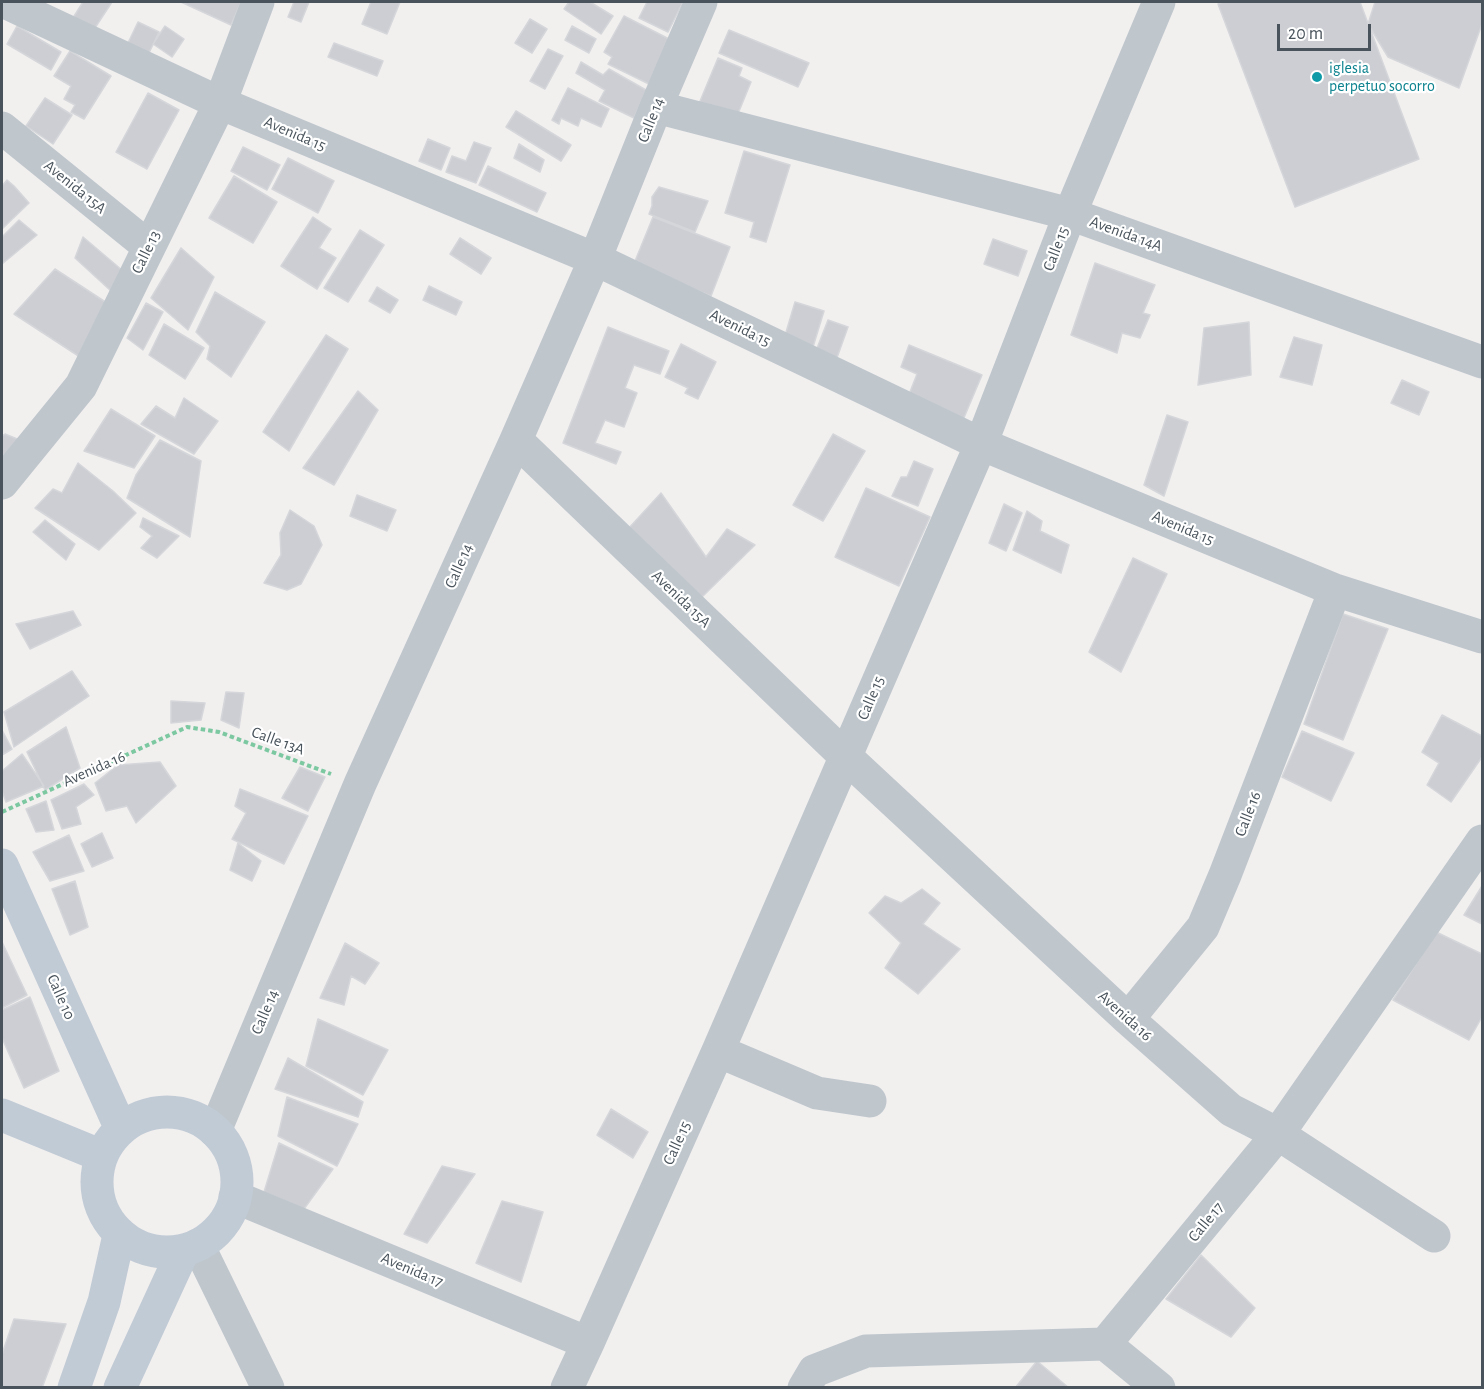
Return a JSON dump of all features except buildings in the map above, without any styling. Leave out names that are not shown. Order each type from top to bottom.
[{"type":"main road","name":"Calle 10","points":[[2,865],[121,1128]]},
{"type":"main road","points":[[168,1112],[193,1117],[215,1131],[226,1145],[234,1161],[237,1179],[235,1197],[228,1216],[215,1233],[191,1248],[160,1252],[138,1247],[119,1234],[102,1211],[96,1184],[102,1156],[121,1128],[143,1116],[168,1112]]},
{"type":"main road","points":[[2,1115],[102,1156]]},
{"type":"main road","points":[[74,1388],[104,1302],[119,1234]]},
{"type":"main road","points":[[120,1388],[191,1248]]},
{"type":"street","name":"Avenida 15","points":[[5,2],[220,103],[596,259],[981,444],[1335,590],[1482,637]]},
{"type":"street","name":"Calle 13","points":[[2,483],[81,386],[220,103],[258,2]]},
{"type":"street","name":"Calle 14","points":[[215,1131],[360,784],[596,259],[656,107],[701,2]]},
{"type":"street","name":"Calle 15","points":[[567,1388],[718,1051],[981,444],[1070,214],[1159,2]]},
{"type":"street","name":"Avenida 14A","points":[[656,107],[1070,214],[1482,362]]},
{"type":"street","name":"Avenida 15A","points":[[2,128],[149,247]]},
{"type":"street","name":"Avenida 15A","points":[[516,440],[846,757]]},
{"type":"street","name":"Calle 16","points":[[1128,1019],[1203,927],[1335,590]]},
{"type":"street","name":"Avenida 16","points":[[846,757],[1128,1019],[1231,1110],[1278,1134],[1434,1236]]},
{"type":"street","name":"Calle 17","points":[[1105,1344],[1278,1134],[1482,841]]},
{"type":"street","points":[[718,1051],[816,1093],[870,1101]]},
{"type":"street","name":"Avenida 17","points":[[235,1197],[588,1343]]},
{"type":"street","points":[[191,1248],[268,1388]]},
{"type":"street","points":[[804,1388],[814,1371],[866,1351],[1105,1344],[1159,1388]]},
{"type":"path","name":"Calle 13A","points":[[187,727],[219,732],[360,784]]},
{"type":"path","name":"Avenida 16","points":[[2,812],[187,727]]},
{"type":"place","name":"iglesia perpetuo socorro","points":[[1317,77]]}]
